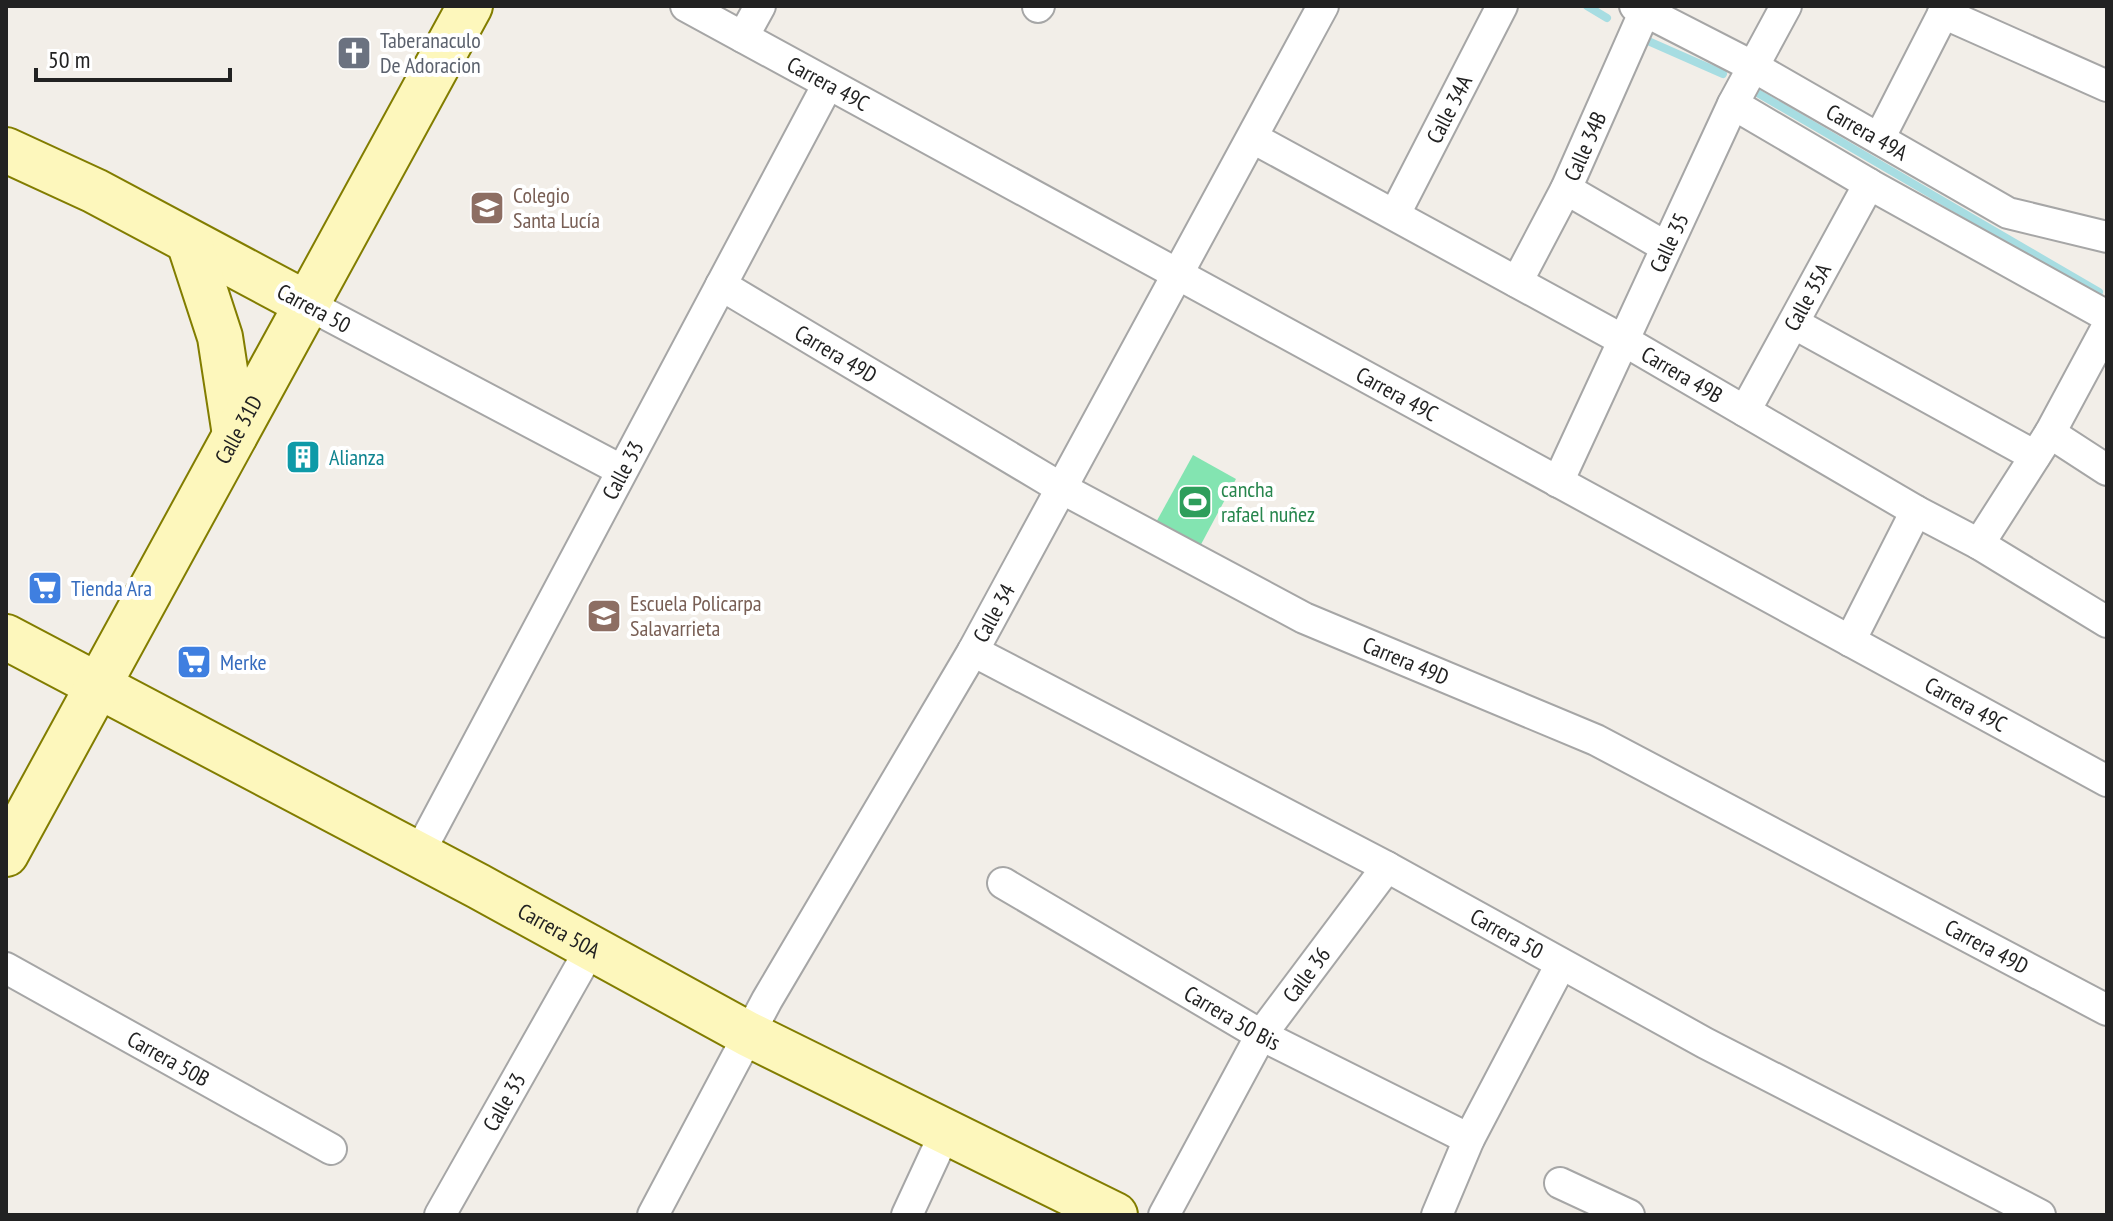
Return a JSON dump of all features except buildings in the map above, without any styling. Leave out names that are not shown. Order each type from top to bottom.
[{"type":"street","name":"Calle 31D","points":[[6,854],[470,6]]},
{"type":"street","name":"Carrera 49C","points":[[686,6],[2107,781]]},
{"type":"street","points":[[743,37],[760,6]]},
{"type":"street","name":"Calle 34","points":[[653,1215],[748,1034],[973,651],[1323,6]]},
{"type":"street","name":"Calle 34A","points":[[1395,214],[1502,6]]},
{"type":"street","name":"Calle 35","points":[[1558,482],[1733,104],[1786,6]]},
{"type":"street","name":"Carrera 49A","points":[[1642,8],[1880,137],[2008,213],[2107,237]]},
{"type":"street","name":"Calle 34B","points":[[1517,282],[1566,189],[1642,8]]},
{"type":"street","points":[[1880,137],[1945,10],[2107,86]]},
{"type":"street","name":"Calle 33","points":[[418,855],[828,84]]},
{"type":"street","points":[[1733,104],[1869,184],[2107,316]]},
{"type":"street","name":"Carrera 49B","points":[[1253,138],[1623,340],[1916,511],[1979,544],[2107,622]]},
{"type":"street","name":"Carrera 50","points":[[6,150],[95,191],[621,470]]},
{"type":"street","name":"Calle 35A","points":[[1745,411],[1869,184]]},
{"type":"street","points":[[1566,189],[1666,247]]},
{"type":"street","points":[[189,242],[220,337],[235,435]]},
{"type":"street","name":"Carrera 49D","points":[[721,285],[1061,488],[1304,618],[1596,740],[2107,1010]]},
{"type":"street","points":[[1795,324],[2042,444],[2107,470]]},
{"type":"street","points":[[1979,544],[2042,444],[2107,327]]},
{"type":"street","points":[[1850,641],[1916,511]]},
{"type":"street","name":"Carrera 50A","points":[[6,637],[748,1034],[1115,1215]]},
{"type":"street","name":"Carrera 50","points":[[973,651],[1387,867],[1705,1043],[2040,1215]]},
{"type":"street","name":"Calle 36","points":[[1164,1215],[1261,1035],[1387,867]]},
{"type":"street","name":"Carrera 50 Bis","points":[[1003,883],[1261,1035],[1469,1139]]},
{"type":"street","name":"Calle 33","points":[[440,1215],[591,948]]},
{"type":"street","points":[[1437,1215],[1469,1139],[1561,964]]},
{"type":"street","name":"Carrera 50B","points":[[6,968],[331,1149]]},
{"type":"street","points":[[907,1215],[945,1133]]},
{"type":"street","points":[[1560,1183],[1629,1215]]},
{"type":"green space","name":"cancha rafael nuñez","points":[[1193,455],[1236,479],[1198,550],[1154,526]]},
{"type":"waterway","points":[[1587,6],[1607,18]]},
{"type":"waterway","points":[[1639,37],[1723,74]]},
{"type":"waterway","points":[[1754,91],[2099,292]]},
{"type":"place","name":"Taberanaculo De Adoracion","points":[[354,53]]},
{"type":"place","name":"Colegio Santa Lucía","points":[[487,208]]},
{"type":"place","name":"Alianza","points":[[303,457]]},
{"type":"place","name":"cancha rafael nuñez","points":[[1195,502]]},
{"type":"place","name":"Tienda Ara","points":[[45,588]]},
{"type":"place","name":"Escuela Policarpa Salavarrieta","points":[[604,616]]},
{"type":"place","name":"Merke","points":[[194,662]]}]
